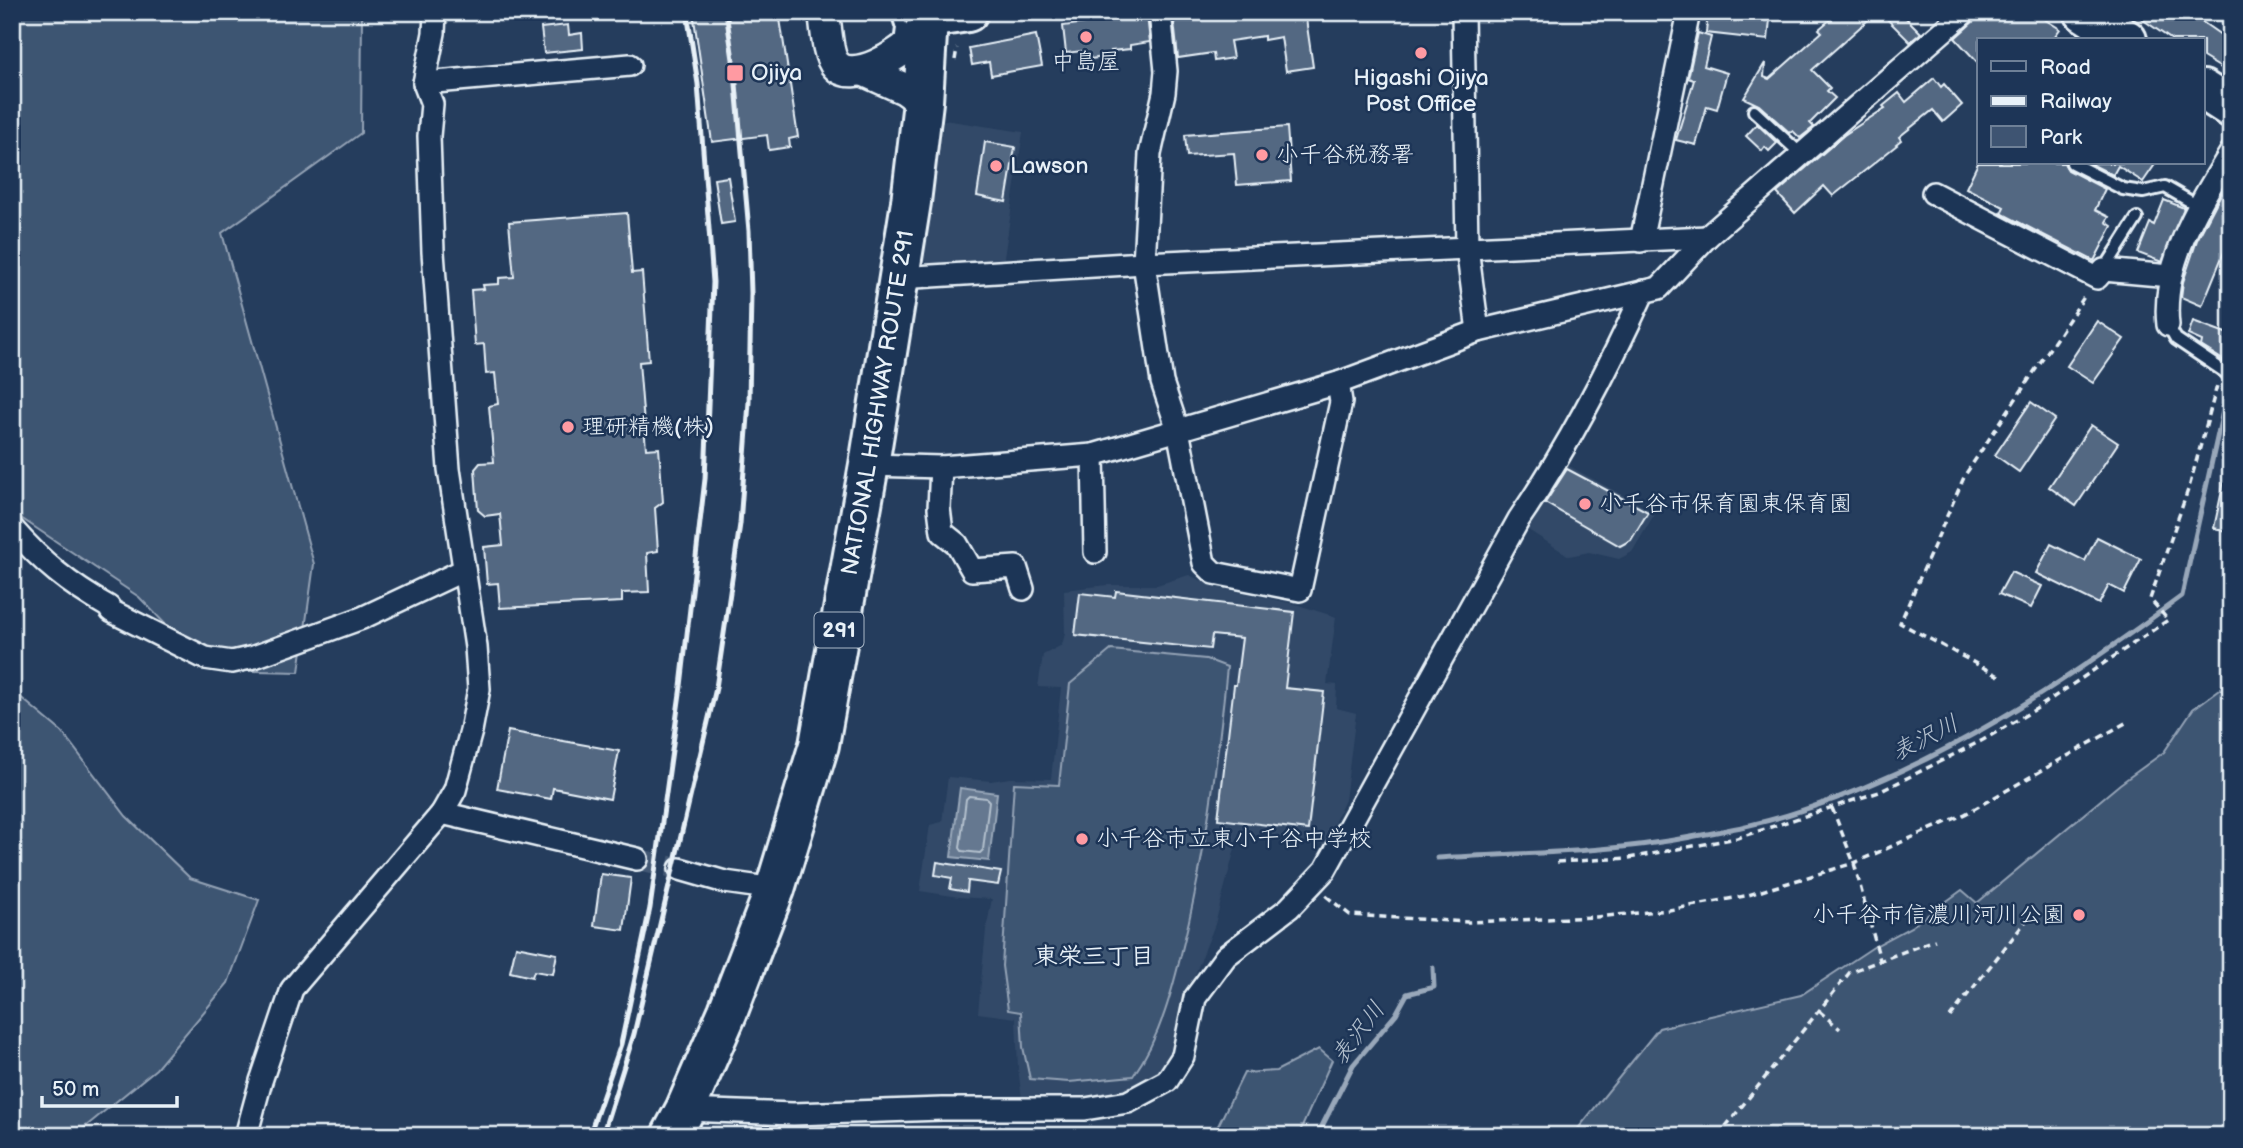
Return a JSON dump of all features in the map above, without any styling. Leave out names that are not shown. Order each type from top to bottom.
[{"type":"highway","points":[[919,14],[968,12]]},
{"type":"highway","points":[[2084,12],[2124,38]]},
{"type":"highway","name":"NATIONAL HIGHWAY ROUTE 291","points":[[678,1123],[729,1011],[775,889],[819,745],[869,465],[911,202],[923,102],[919,14]]},
{"type":"highway","points":[[2204,91],[2231,108]]},
{"type":"street","points":[[246,1136],[261,1081],[292,989],[442,813],[455,790],[479,689],[476,647],[449,469],[433,252],[429,136],[432,104],[424,83],[434,33],[435,12]]},
{"type":"street","points":[[824,12],[835,65],[842,70],[865,71],[905,89],[923,102]]},
{"type":"street","points":[[1160,12],[1166,71],[1164,93],[1150,153],[1144,263],[1162,382],[1178,430],[1204,563],[1214,573],[1300,590],[1341,402],[1338,383]]},
{"type":"street","points":[[1462,12],[1466,248],[1478,331]]},
{"type":"street","points":[[1641,241],[1689,12]]},
{"type":"street","points":[[869,465],[941,467],[1093,455],[1338,383],[1478,331],[1659,288],[1707,237],[1965,12]]},
{"type":"street","points":[[865,71],[912,42],[919,14]]},
{"type":"street","points":[[424,83],[630,65]]},
{"type":"street","points":[[2168,325],[2166,307],[2170,276],[2198,206],[2231,152]]},
{"type":"street","points":[[1934,193],[2100,274],[2170,276]]},
{"type":"street","points":[[899,278],[1144,263],[1707,237]]},
{"type":"street","points":[[678,1123],[793,1114],[942,1109],[1085,1109],[1128,1102],[1167,1081],[1183,1056],[1195,998],[1226,956],[1289,908],[1325,870],[1519,519],[1587,403],[1644,291]]},
{"type":"street","points":[[1093,455],[1095,552]]},
{"type":"street","points":[[941,467],[939,508],[942,533],[957,544],[972,570],[1016,567],[1023,589]]},
{"type":"street","points":[[12,528],[56,574],[109,607],[111,611],[205,658],[232,662],[254,657],[362,618],[464,570]]},
{"type":"street","points":[[442,813],[637,859]]},
{"type":"street","points":[[680,869],[725,881],[775,889]]},
{"type":"lane","points":[[1754,111],[1802,155]]},
{"type":"lane","points":[[2074,164],[2123,189],[2143,192],[2165,187],[2198,206]]},
{"type":"lane","points":[[2100,274],[2137,218]]},
{"type":"lane","points":[[2168,325],[2176,339],[2226,373]]},
{"type":"path","points":[[1999,676],[1900,623],[1965,475],[2100,274]]},
{"type":"path","points":[[1557,862],[1629,858],[1737,838],[1879,792],[1983,740],[2036,709],[2168,620],[2150,599],[2226,373]]},
{"type":"path","points":[[1315,880],[1329,900],[1350,915],[1467,922],[1596,917],[1669,910],[1745,896],[1854,863],[1965,814],[2129,720]]},
{"type":"path","points":[[1832,808],[1854,863],[1880,960]]},
{"type":"path","points":[[1950,1017],[2026,921]]},
{"type":"path","points":[[1718,1136],[1850,972],[1935,940]]},
{"type":"path","points":[[1819,1011],[1840,1029]]},
{"type":"shaded area","points":[[944,120],[1023,132],[1003,264],[930,266],[924,260]]},
{"type":"shaded area","name":"小千谷市保育園東保育園","points":[[1558,460],[1655,513],[1632,552],[1619,559],[1589,552],[1569,556],[1519,524]]},
{"type":"shaded area","name":"小千谷市立東小千谷中学校","points":[[1189,575],[1215,587],[1295,604],[1336,617],[1327,684],[1337,685],[1336,708],[1356,713],[1345,800],[1324,844],[1239,833],[1215,924],[1190,987],[1168,1062],[1142,1086],[1117,1096],[1022,1099],[1016,1018],[978,1013],[986,930],[992,899],[920,891],[930,825],[942,822],[948,777],[991,781],[1010,778],[1051,779],[1061,688],[1038,687],[1043,655],[1062,645],[1065,634],[1064,590],[1108,585],[1157,585]]},
{"type":"green space","points":[[12,12],[362,12],[361,133],[222,233],[314,564],[299,672],[210,670],[139,597],[12,512]]},
{"type":"green space","points":[[1111,650],[1206,659],[1227,667],[1199,874],[1165,1012],[1143,1061],[1133,1076],[1069,1082],[1030,1079],[1023,1047],[1021,1012],[1008,1010],[1002,966],[1014,783],[1059,785],[1070,684]]},
{"type":"green space","name":"小千谷市信濃川河川公園","points":[[2231,681],[2231,1125],[2224,1136],[1572,1136],[1659,1028],[1801,995],[1875,946],[1911,927],[1962,890],[1977,903],[2120,784],[2164,752],[2193,709]]},
{"type":"green space","points":[[12,690],[62,732],[126,816],[190,878],[259,900],[228,983],[156,1069],[74,1136],[12,1136]]},
{"type":"green space","points":[[1319,1049],[1332,1060],[1298,1136],[1213,1136],[1244,1073],[1276,1071]]},
{"type":"water","points":[[960,788],[997,793],[989,861],[951,857]]},
{"type":"building","points":[[693,12],[779,12],[798,137],[789,139],[790,147],[769,150],[767,135],[712,142]]},
{"type":"building","points":[[1173,12],[1305,12],[1313,67],[1286,71],[1281,37],[1264,40],[1264,36],[1230,41],[1233,58],[1214,61],[1213,53],[1178,58]]},
{"type":"building","points":[[1708,12],[1770,19],[1768,40],[1706,33]]},
{"type":"building","points":[[1839,12],[1877,12],[1812,70],[1830,88],[1827,91],[1835,98],[1810,123],[1814,127],[1800,138],[1793,131],[1790,133],[1759,105],[1744,98],[1765,63],[1764,77],[1769,79],[1822,32],[1819,29]]},
{"type":"building","points":[[1880,12],[1900,12],[1921,33],[1910,42]]},
{"type":"building","points":[[1978,12],[2033,12],[2060,29],[2053,38],[1977,38],[1977,62],[1955,38],[1974,21]]},
{"type":"building","points":[[2132,12],[2188,12],[2231,42],[2231,74],[2204,58],[2204,38],[2169,38]]},
{"type":"building","points":[[1147,15],[1150,42],[1130,45],[1130,49],[1111,51],[1112,56],[1090,59],[1083,58],[1082,51],[1066,53],[1063,26]]},
{"type":"building","points":[[568,25],[569,35],[582,33],[583,49],[544,53],[541,28]]},
{"type":"building","points":[[1698,33],[1711,37],[1704,66],[1727,73],[1717,109],[1707,106],[1696,145],[1676,140],[1694,80],[1688,78]]},
{"type":"building","points":[[1036,35],[1042,66],[991,75],[989,62],[972,65],[969,48]]},
{"type":"building","points":[[1934,78],[1941,87],[1944,84],[1962,105],[1943,122],[1933,110],[1899,137],[1901,140],[1897,145],[1833,196],[1824,186],[1795,213],[1777,193],[1844,135],[1885,108],[1883,106],[1899,93],[1906,102]]},
{"type":"building","points":[[1757,124],[1777,143],[1769,151],[1765,147],[1762,151],[1746,136]]},
{"type":"building","name":"小千谷税務署","points":[[1287,127],[1291,181],[1237,185],[1234,153],[1187,156],[1185,135]]},
{"type":"building","points":[[985,142],[1015,147],[1006,202],[977,196]]},
{"type":"building","points":[[1978,164],[2065,164],[2068,170],[2105,189],[2095,210],[2109,217],[2106,222],[2112,226],[2094,261],[2001,213],[2004,207],[1966,188]]},
{"type":"building","points":[[2091,164],[2155,164],[2143,182],[2118,166],[2113,175]]},
{"type":"building","points":[[728,177],[735,222],[721,224],[714,179]]},
{"type":"building","points":[[2222,192],[2231,195],[2231,235],[2202,306],[2181,297],[2183,282],[2197,240]]},
{"type":"building","points":[[2164,200],[2184,208],[2162,262],[2138,253],[2150,223],[2154,225]]},
{"type":"building","name":"理研精機(株)","points":[[627,213],[632,273],[642,272],[649,361],[639,362],[646,449],[659,448],[663,502],[655,508],[658,551],[647,553],[649,592],[622,593],[622,602],[500,608],[498,583],[487,584],[484,547],[503,545],[500,514],[485,516],[478,510],[475,469],[480,463],[494,462],[489,406],[498,404],[495,373],[486,374],[484,344],[475,345],[471,290],[484,289],[483,285],[499,284],[499,278],[514,277],[509,222]]},
{"type":"building","points":[[2097,321],[2124,339],[2093,383],[2067,366]]},
{"type":"building","points":[[2193,321],[2231,335],[2231,365],[2201,346],[2202,341],[2188,335]]},
{"type":"building","points":[[2031,402],[2055,419],[2019,472],[1995,455]]},
{"type":"building","points":[[2091,425],[2118,443],[2076,506],[2049,487]]},
{"type":"building","points":[[1567,469],[1648,512],[1631,540],[1620,546],[1545,503]]},
{"type":"building","points":[[2224,481],[2231,482],[2231,532],[2214,528]]},
{"type":"building","points":[[2097,537],[2141,559],[2124,593],[2109,585],[2099,604],[2036,573],[2051,544],[2085,561]]},
{"type":"building","points":[[2011,572],[2042,586],[2031,608],[1999,594]]},
{"type":"building","points":[[1116,591],[1294,612],[1285,688],[1324,692],[1308,830],[1218,819],[1242,638],[1212,635],[1210,649],[1075,635],[1080,593],[1115,597]]},
{"type":"building","points":[[508,731],[619,751],[610,799],[553,788],[551,799],[497,789]]},
{"type":"building","points":[[937,862],[1001,872],[998,885],[968,881],[967,892],[950,889],[952,878],[935,875]]},
{"type":"building","points":[[601,874],[631,878],[624,930],[594,926]]},
{"type":"building","points":[[516,946],[557,954],[553,974],[534,971],[532,977],[510,972]]},
{"type":"waterway","name":"表沢川","points":[[1437,858],[1628,846],[1760,823],[1852,792],[1902,771],[1999,719],[2092,660],[2182,596],[2231,385]]},
{"type":"waterway","name":"表沢川","points":[[1317,1136],[1353,1065],[1396,1014],[1407,994],[1434,987],[1433,968]]},
{"type":"tunnel","points":[[637,859],[680,869]]},
{"type":"railway","points":[[589,1136],[621,1044],[650,908],[681,686],[705,479],[713,282],[698,84],[687,12]]},
{"type":"railway","points":[[602,1136],[634,1034],[716,688],[740,524],[749,402],[751,293],[749,231],[735,73],[726,12]]},
{"type":"place","name":"中島屋","points":[[1086,37]]},
{"type":"place","name":"Higashi Ojiya Post Office","points":[[1421,53]]},
{"type":"place","name":"Ojiya","points":[[735,73]]},
{"type":"place","name":"小千谷税務署","points":[[1262,155]]},
{"type":"place","name":"Lawson","points":[[996,166]]},
{"type":"place","name":"理研精機(株)","points":[[568,427]]},
{"type":"place","name":"小千谷市保育園東保育園","points":[[1585,504]]},
{"type":"place","name":"小千谷市立東小千谷中学校","points":[[1082,839]]},
{"type":"place","name":"小千谷市信濃川河川公園","points":[[2079,915]]},
{"type":"district","name":"東栄三丁目","points":[[1094,956]]}]
